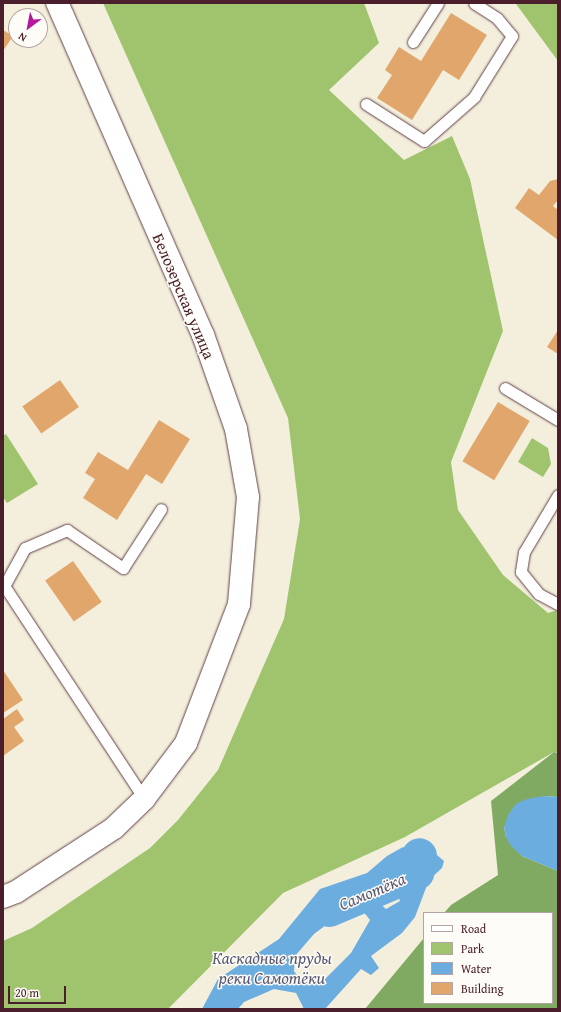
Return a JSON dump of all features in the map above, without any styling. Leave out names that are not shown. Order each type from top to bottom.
[{"type":"street","name":"Белозерская улица","points":[[3,897],[16,892],[114,828],[144,799],[186,743],[239,604],[248,497],[236,429],[203,335],[57,3]]},
{"type":"lane","points":[[413,42],[438,3]]},
{"type":"lane","points":[[366,104],[424,141],[474,97],[512,36],[497,18],[482,5]]},
{"type":"lane","points":[[505,388],[558,420]]},
{"type":"lane","points":[[558,495],[524,552],[521,572],[539,594],[558,604]]},
{"type":"lane","points":[[144,799],[4,586],[25,548],[67,530],[123,568],[161,509]]},
{"type":"green space","points":[[103,3],[364,3],[379,43],[329,90],[404,160],[452,136],[470,179],[503,331],[451,462],[458,510],[503,575],[548,613],[558,610],[558,752],[554,752],[405,837],[283,893],[168,1009],[3,1009],[3,941],[32,928],[150,848],[178,820],[218,770],[284,619],[300,519],[288,418]]},
{"type":"green space","points":[[558,3],[558,61],[516,4]]},
{"type":"green space","points":[[6,434],[38,484],[7,503],[3,497],[3,436]]},
{"type":"green space","points":[[532,438],[548,448],[551,464],[543,477],[518,462]]},
{"type":"green space","points":[[554,752],[558,753],[558,797],[544,796],[504,827],[506,837],[522,856],[558,871],[558,1009],[365,1009],[423,939],[423,1004],[553,1004],[553,912],[445,912],[451,905],[498,875],[491,801]]},
{"type":"water","points":[[544,796],[558,797],[558,871],[522,856],[511,846],[506,837],[504,827],[508,815],[516,804],[527,799]]},
{"type":"water","name":"Каскадные пруды реки Самотёки","points":[[403,847],[419,855],[428,853],[437,855],[444,861],[442,868],[429,880],[415,917],[402,933],[371,956],[379,968],[371,975],[361,969],[325,1009],[304,1009],[296,993],[274,989],[244,1002],[238,1009],[202,1009],[218,979],[279,939],[320,889],[367,873],[387,856]],"holes":[[[385,881],[395,888],[400,901],[386,909],[375,899],[374,887]],[[359,906],[370,920],[351,953],[320,984],[303,984],[294,971],[295,956],[314,934],[338,916]]]},
{"type":"building","points":[[451,13],[487,35],[459,80],[443,70],[412,120],[377,98],[392,75],[385,70],[399,47],[421,61]]},
{"type":"building","points":[[3,30],[8,33],[8,44],[3,51]]},
{"type":"building","points":[[558,179],[558,200],[553,206],[558,210],[558,240],[515,208],[529,188],[539,195],[550,181]]},
{"type":"building","points":[[558,330],[558,354],[547,347]]},
{"type":"building","points":[[60,380],[79,407],[41,433],[22,406]]},
{"type":"building","points":[[498,402],[530,421],[494,480],[462,461]]},
{"type":"building","points":[[159,420],[190,439],[162,484],[146,474],[117,520],[83,498],[95,479],[85,473],[98,452],[128,470]]},
{"type":"building","points":[[73,561],[102,602],[74,621],[45,581]]},
{"type":"building","points":[[3,670],[23,700],[3,713]]},
{"type":"building","points":[[17,709],[24,720],[14,727],[24,741],[3,756],[3,719]]},
{"type":"waterway","name":"Самотёка","points":[[329,909],[416,872],[419,855]]}]
